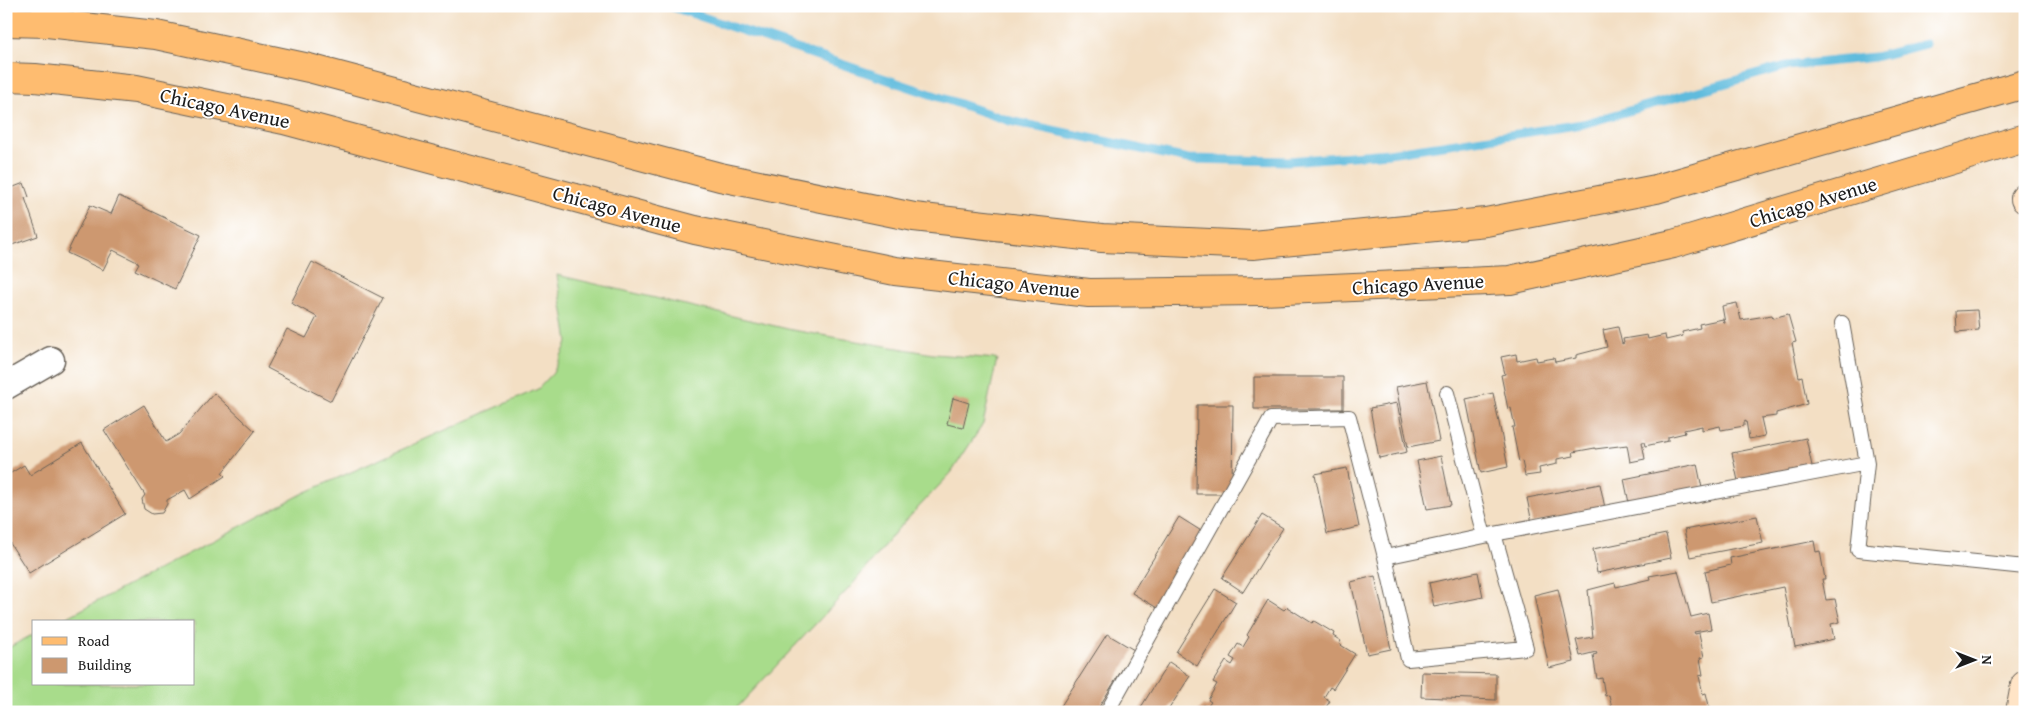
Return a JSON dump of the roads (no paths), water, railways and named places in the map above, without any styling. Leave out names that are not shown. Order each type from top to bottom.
[{"type":"main road","points":[[6,22],[47,23],[156,35],[309,68],[720,177],[914,217],[1102,238],[1253,245],[1486,222],[1656,189],[2025,84]]},
{"type":"main road","name":"Chicago Avenue","points":[[6,77],[35,78],[136,89],[284,120],[695,230],[895,271],[1090,292],[1262,291],[1510,280],[1673,244],[2025,138]]},
{"type":"main road","points":[[2020,712],[2025,685]]},
{"type":"street","points":[[6,386],[51,360]]},
{"type":"lane","points":[[1842,323],[1867,463],[1858,550],[2025,567]]},
{"type":"lane","points":[[1107,712],[1271,419],[1349,417],[1385,557],[1408,659],[1526,648],[1489,535],[1447,394]]},
{"type":"lane","points":[[1385,557],[1489,535],[1867,463]]},
{"type":"waterway","points":[[670,6],[1010,121],[1188,159],[1289,161],[1389,153],[1583,124],[1786,66],[1875,57],[1925,44]]}]
